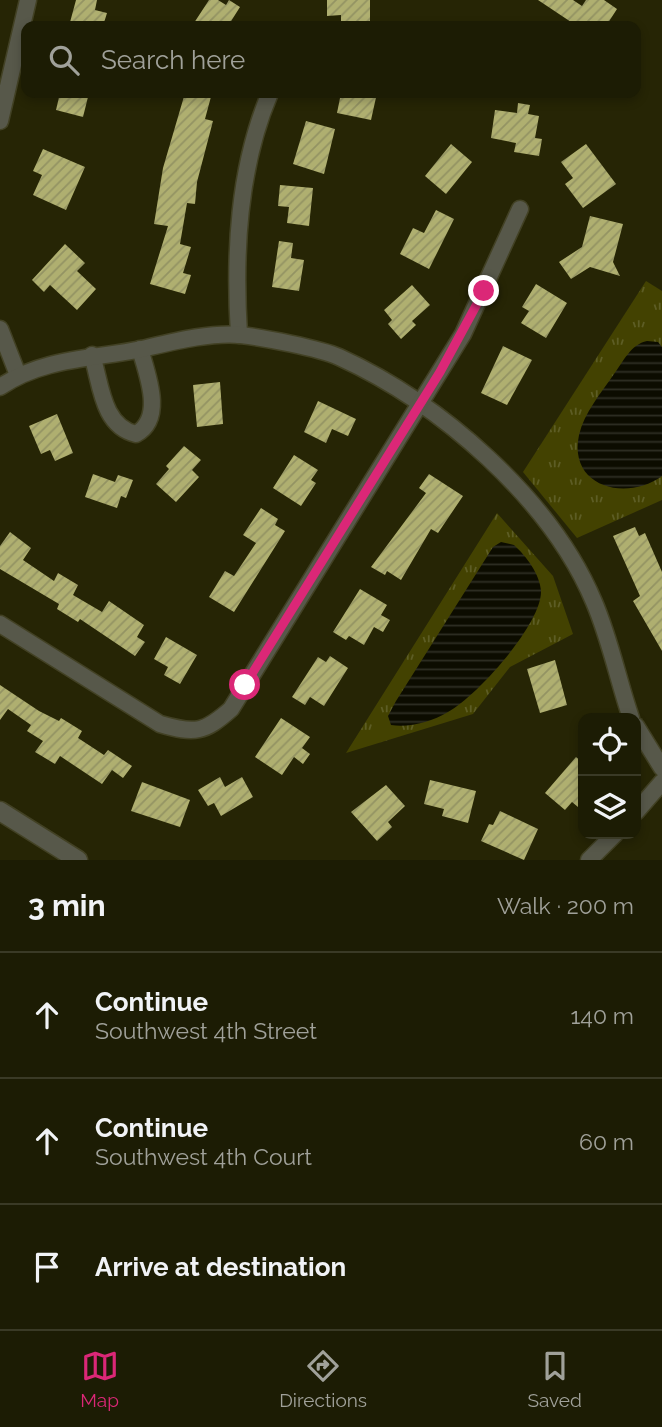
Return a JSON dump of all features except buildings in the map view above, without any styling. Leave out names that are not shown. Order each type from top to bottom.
[{"type":"street","points":[[23,21],[28,0]]},
{"type":"street","points":[[0,121],[21,30]]},
{"type":"street","points":[[239,335],[236,274],[241,214],[250,153],[268,98]]},
{"type":"street","points":[[0,624],[160,724],[187,732],[209,728],[231,709],[463,334],[520,209]]},
{"type":"street","points":[[0,328],[18,374]]},
{"type":"street","points":[[0,387],[18,374],[92,355],[239,335],[338,356],[420,405],[467,437],[510,480],[556,534],[594,602],[629,713]]},
{"type":"street","points":[[92,355],[113,423],[123,431],[136,434],[145,429],[152,406],[140,349]]},
{"type":"street","points":[[641,734],[662,768]]},
{"type":"street","points":[[641,806],[662,782]]},
{"type":"street","points":[[0,811],[78,860]]},
{"type":"street","points":[[590,860],[610,839]]},
{"type":"green space","points":[[646,281],[662,291],[662,500],[577,538],[523,472]]},
{"type":"green space","points":[[497,513],[553,576],[573,634],[510,667],[473,714],[346,753]]},
{"type":"shaded area","points":[[647,341],[658,342],[662,347],[662,476],[648,484],[632,488],[603,485],[591,478],[582,467],[578,453],[581,427],[628,354]]},
{"type":"shaded area","points":[[501,542],[519,549],[538,578],[541,591],[531,622],[490,676],[460,704],[427,721],[405,726],[391,725],[388,716],[396,701],[493,547]]},
{"type":"route","points":[[245,685],[326,559],[440,372],[484,291]]}]
